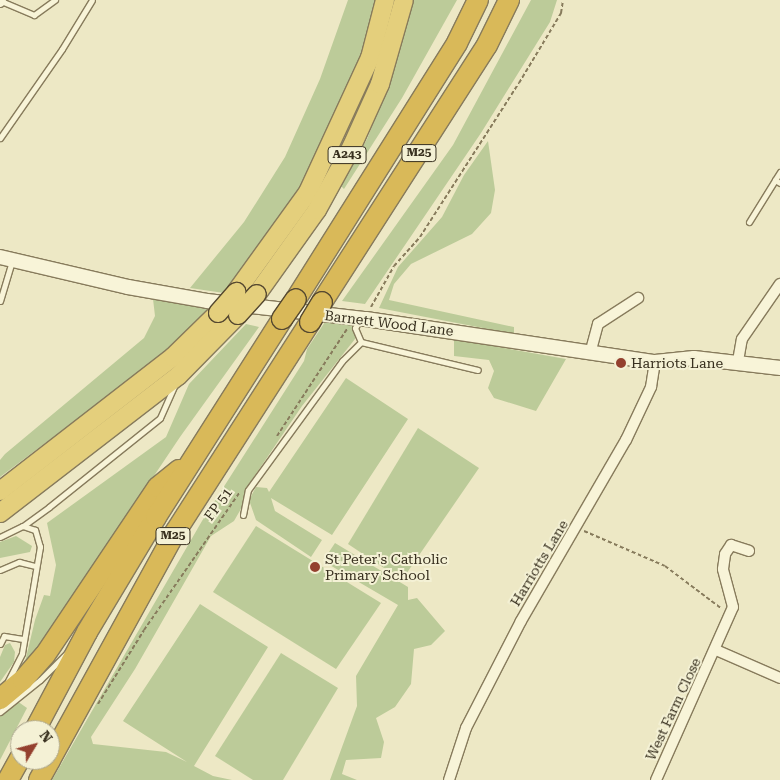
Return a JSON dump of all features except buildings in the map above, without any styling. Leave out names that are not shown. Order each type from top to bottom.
[{"type":"highway","name":"A243","points":[[0,490],[173,357],[236,292],[308,192],[370,58],[385,0]]},
{"type":"highway","name":"A243","points":[[0,513],[178,376],[257,294],[317,210],[352,146],[380,84],[404,0]]},
{"type":"highway","name":"M25","points":[[40,720],[87,632],[191,461],[296,299],[457,43],[478,0]]},
{"type":"highway","name":"M25","points":[[60,742],[176,531],[486,45],[509,0]]},
{"type":"highway","name":"M25","points":[[0,699],[23,680],[45,655],[99,580],[158,487],[191,461]]},
{"type":"street","name":"Barnett Wood Lane","points":[[6,258],[172,295],[360,318],[591,350],[655,362],[694,358],[738,361],[780,368]]},
{"type":"street","points":[[738,361],[742,340],[780,284]]},
{"type":"street","points":[[591,350],[598,324],[638,298]]},
{"type":"street","name":"Harriotts Lane","points":[[449,780],[466,728],[521,621],[639,413],[651,387],[655,362]]},
{"type":"street","points":[[732,611],[723,569],[725,554],[731,545],[749,551]]},
{"type":"street","name":"West Farm Close","points":[[656,780],[732,611]]},
{"type":"street","name":"West Farm Close","points":[[716,650],[780,678]]},
{"type":"lane","points":[[1,1],[34,15],[55,0]]},
{"type":"lane","points":[[0,138],[62,49],[92,0]]},
{"type":"lane","points":[[749,222],[778,182],[780,172]]},
{"type":"lane","points":[[0,301],[6,258]]},
{"type":"lane","points":[[360,318],[355,328],[360,342]]},
{"type":"lane","points":[[360,342],[478,370]]},
{"type":"lane","points":[[243,515],[248,490],[342,361],[360,342]]},
{"type":"lane","points":[[0,537],[23,526],[160,418],[178,376]]},
{"type":"lane","points":[[0,691],[18,664],[40,538],[35,530],[23,526]]},
{"type":"lane","points":[[0,570],[19,562],[35,566]]},
{"type":"lane","points":[[0,712],[40,680],[87,632]]},
{"type":"lane","points":[[0,644],[4,636],[22,639]]},
{"type":"path","points":[[272,443],[360,318],[394,266],[420,237],[520,83],[561,13],[563,0]]},
{"type":"path","name":"FP 51","points":[[98,705],[144,630],[245,485]]},
{"type":"path","points":[[576,527],[665,566],[732,611]]},
{"type":"green space","points":[[348,0],[381,0],[359,74],[318,160],[273,233],[224,293],[190,288],[244,222],[285,157],[320,79]]},
{"type":"green space","points":[[413,0],[457,0],[402,98],[344,189],[341,186],[367,139],[387,88]]},
{"type":"green space","points":[[531,0],[557,0],[550,22],[481,133],[365,304],[342,301],[453,145]]},
{"type":"green space","points":[[488,141],[495,190],[491,213],[472,234],[411,264],[394,284],[389,300],[514,327],[514,334],[379,308],[398,267],[442,217],[464,175]]},
{"type":"green space","points":[[153,299],[211,308],[160,357],[0,477],[0,460],[5,454],[144,338],[155,316]]},
{"type":"green space","points":[[333,319],[361,324],[355,339],[302,406],[245,490],[242,507],[234,521],[211,536],[135,669],[91,737],[93,744],[166,752],[187,762],[123,721],[200,604],[268,647],[194,766],[213,776],[232,780],[52,780],[58,770],[60,770],[60,766],[202,521],[304,361],[307,349],[325,322]]},
{"type":"green space","points":[[246,324],[259,327],[180,437],[28,664],[25,662],[35,620],[44,595],[50,596],[56,565],[47,523],[166,437],[189,384]]},
{"type":"green space","points":[[454,339],[566,359],[536,411],[494,398],[488,388],[494,371],[489,360],[454,356]]},
{"type":"green space","points":[[346,378],[408,419],[332,535],[271,498],[275,511],[322,540],[311,557],[256,520],[249,500],[256,487],[267,488],[269,492]]},
{"type":"green space","points":[[418,428],[479,468],[402,580],[348,544]]},
{"type":"green space","points":[[256,526],[381,603],[336,669],[213,592]]},
{"type":"green space","points":[[16,536],[32,546],[30,552],[0,558],[0,542]]},
{"type":"green space","points":[[335,543],[408,587],[408,600],[417,598],[445,631],[431,645],[414,649],[411,684],[395,707],[376,718],[384,742],[381,758],[346,760],[342,774],[357,780],[330,780],[357,706],[356,676],[398,605],[328,564],[329,552]]},
{"type":"green space","points":[[10,643],[15,652],[14,662],[0,682],[0,657],[5,645]]},
{"type":"green space","points":[[281,653],[338,688],[283,780],[253,780],[215,756]]},
{"type":"green space","points":[[17,701],[27,708],[21,720],[10,720],[10,741],[0,760],[0,715]]},
{"type":"place","name":"Harriots Lane","points":[[621,363]]},
{"type":"place","name":"St Peter's Catholic Primary School","points":[[315,567]]}]
